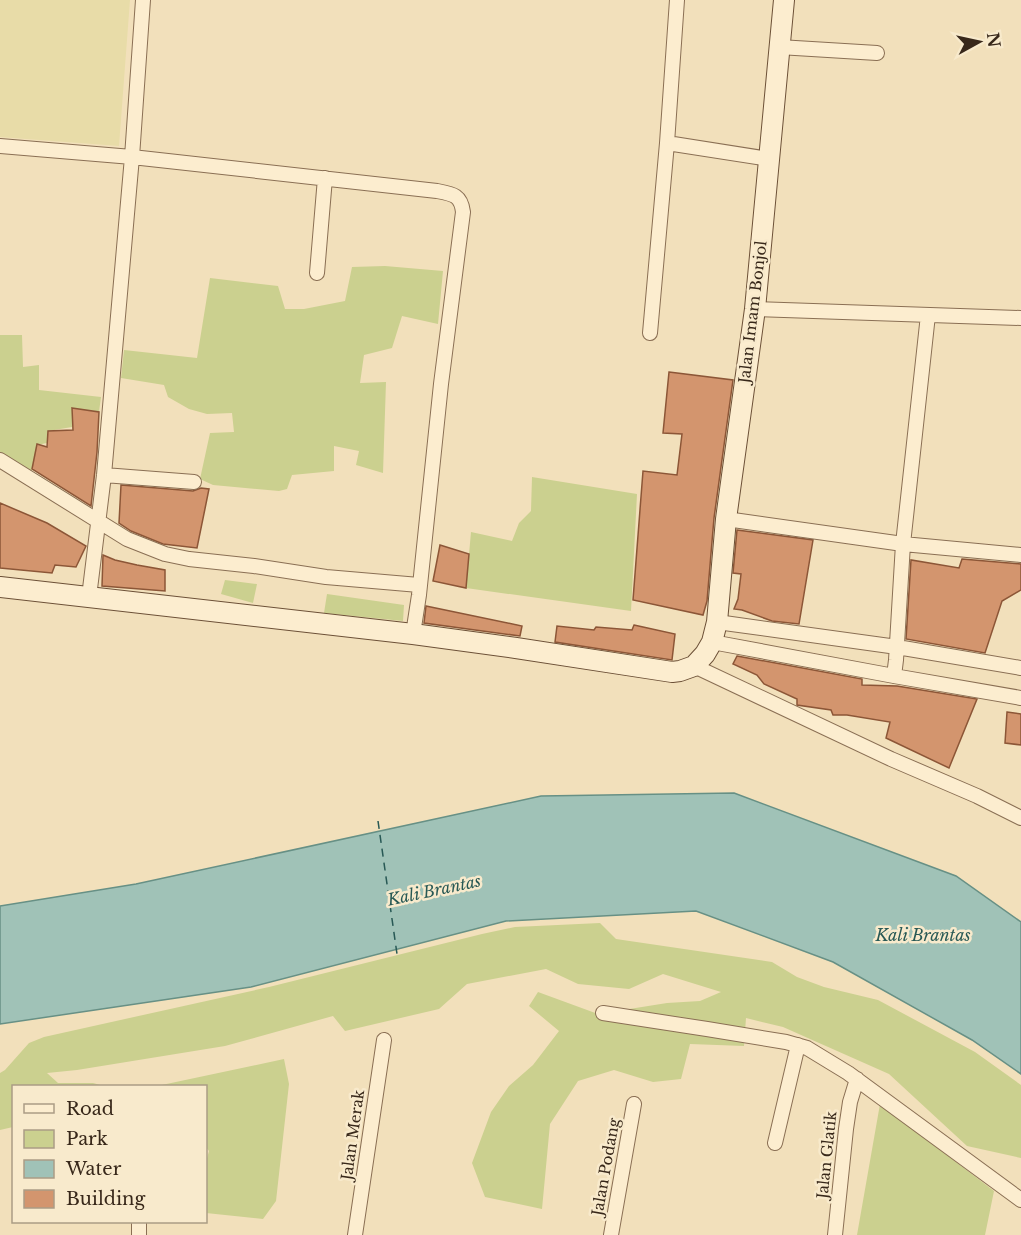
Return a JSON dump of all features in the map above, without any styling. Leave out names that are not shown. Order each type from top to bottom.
[{"type":"main road","name":"Jalan Imam Bonjol","points":[[714,633],[726,519],[755,309],[784,0]]},
{"type":"main road","points":[[0,587],[412,634],[672,672],[694,666],[705,654],[714,633]]},
{"type":"street","points":[[89,597],[104,475],[132,157],[143,0]]},
{"type":"street","points":[[650,333],[667,143],[676,0]]},
{"type":"street","points":[[779,47],[877,53]]},
{"type":"street","points":[[667,143],[769,159]]},
{"type":"street","points":[[0,146],[132,157],[325,178],[445,192],[458,197],[462,212],[417,610],[412,634]]},
{"type":"street","points":[[317,273],[325,178]]},
{"type":"street","points":[[755,309],[1021,318]]},
{"type":"street","points":[[894,676],[903,544],[928,315]]},
{"type":"street","points":[[0,460],[98,522],[137,543],[165,554],[419,590]]},
{"type":"street","points":[[104,475],[194,482]]},
{"type":"street","points":[[726,519],[903,544],[1021,555]]},
{"type":"street","points":[[714,633],[1021,668]]},
{"type":"street","points":[[714,633],[894,676],[1021,698]]},
{"type":"street","points":[[694,666],[1021,818]]},
{"type":"street","points":[[603,1013],[707,1029],[807,1048],[856,1079],[1021,1200]]},
{"type":"street","name":"Jalan Merak","points":[[355,1235],[384,1040]]},
{"type":"street","points":[[776,1143],[798,1046]]},
{"type":"street","name":"Jalan Glatik","points":[[836,1235],[846,1129],[856,1079]]},
{"type":"street","name":"Jalan Podang","points":[[611,1235],[634,1104]]},
{"type":"shaded area","points":[[0,0],[130,0],[119,146],[0,137]]},
{"type":"green space","points":[[385,266],[443,271],[438,324],[402,316],[392,348],[364,355],[360,383],[386,382],[383,473],[356,465],[359,451],[334,446],[334,471],[292,475],[287,489],[279,491],[213,485],[200,479],[210,433],[234,432],[232,413],[207,414],[189,409],[168,397],[164,385],[121,378],[124,350],[197,358],[210,278],[278,286],[285,309],[304,309],[345,301],[352,267]]},
{"type":"green space","points":[[0,335],[22,335],[23,367],[39,365],[39,390],[101,397],[99,412],[72,409],[72,427],[48,431],[47,443],[37,445],[31,473],[0,453]]},
{"type":"green space","points":[[532,477],[637,494],[631,611],[466,588],[471,532],[512,541],[519,523],[531,511]]},
{"type":"green space","points":[[225,580],[257,584],[253,603],[221,594]]},
{"type":"green space","points":[[327,594],[404,605],[403,621],[324,613]]},
{"type":"green space","points":[[600,923],[616,939],[772,962],[797,977],[824,987],[878,1000],[975,1052],[1021,1085],[1021,1158],[967,1146],[889,1074],[783,1027],[746,1018],[744,1046],[690,1044],[681,1079],[653,1082],[614,1070],[578,1081],[550,1124],[542,1209],[485,1197],[472,1163],[491,1112],[509,1086],[533,1065],[559,1031],[529,1006],[538,992],[598,1014],[667,1003],[700,1001],[721,992],[663,974],[629,989],[578,984],[546,969],[467,984],[439,1009],[345,1031],[333,1016],[225,1046],[47,1073],[58,1083],[100,1085],[12,1085],[12,1127],[0,1130],[0,1073],[29,1043],[44,1037],[269,987],[515,927]]},
{"type":"green space","points":[[284,1059],[289,1084],[276,1201],[263,1219],[207,1213],[209,1151],[207,1148],[207,1085],[162,1085]]},
{"type":"green space","points":[[880,1104],[994,1191],[985,1235],[857,1235]]},
{"type":"water","name":"Kali Brantas","points":[[734,793],[956,876],[1021,922],[1021,1074],[972,1040],[833,962],[696,911],[506,921],[251,987],[0,1024],[0,906],[136,884],[541,796]]},
{"type":"building","points":[[669,372],[733,380],[714,518],[707,601],[703,615],[633,600],[643,471],[677,475],[682,434],[663,433]]},
{"type":"building","points":[[72,408],[99,412],[91,506],[32,469],[37,444],[47,447],[48,431],[73,430]]},
{"type":"building","points":[[121,485],[193,491],[201,488],[209,489],[197,548],[163,544],[131,531],[119,523]]},
{"type":"building","points":[[0,503],[47,523],[86,546],[76,567],[55,565],[52,573],[0,568]]},
{"type":"building","points":[[737,530],[813,540],[799,624],[772,621],[734,609],[738,599],[741,574],[733,573]]},
{"type":"building","points":[[440,545],[469,554],[466,588],[433,581]]},
{"type":"building","points":[[103,555],[115,560],[165,570],[165,591],[102,586]]},
{"type":"building","points":[[962,559],[1021,564],[1021,590],[1002,601],[985,653],[906,639],[911,560],[959,568]]},
{"type":"building","points":[[426,606],[522,626],[520,636],[424,623]]},
{"type":"building","points":[[634,625],[675,634],[672,660],[555,642],[557,626],[594,630],[596,627],[632,630]]},
{"type":"building","points":[[737,656],[862,679],[862,685],[897,686],[977,699],[949,768],[886,738],[890,722],[833,715],[831,710],[797,705],[797,699],[764,684],[757,675],[733,664]]},
{"type":"building","points":[[1007,712],[1021,714],[1021,745],[1005,743]]},
{"type":"ferry route","points":[[378,821],[397,954]]}]
